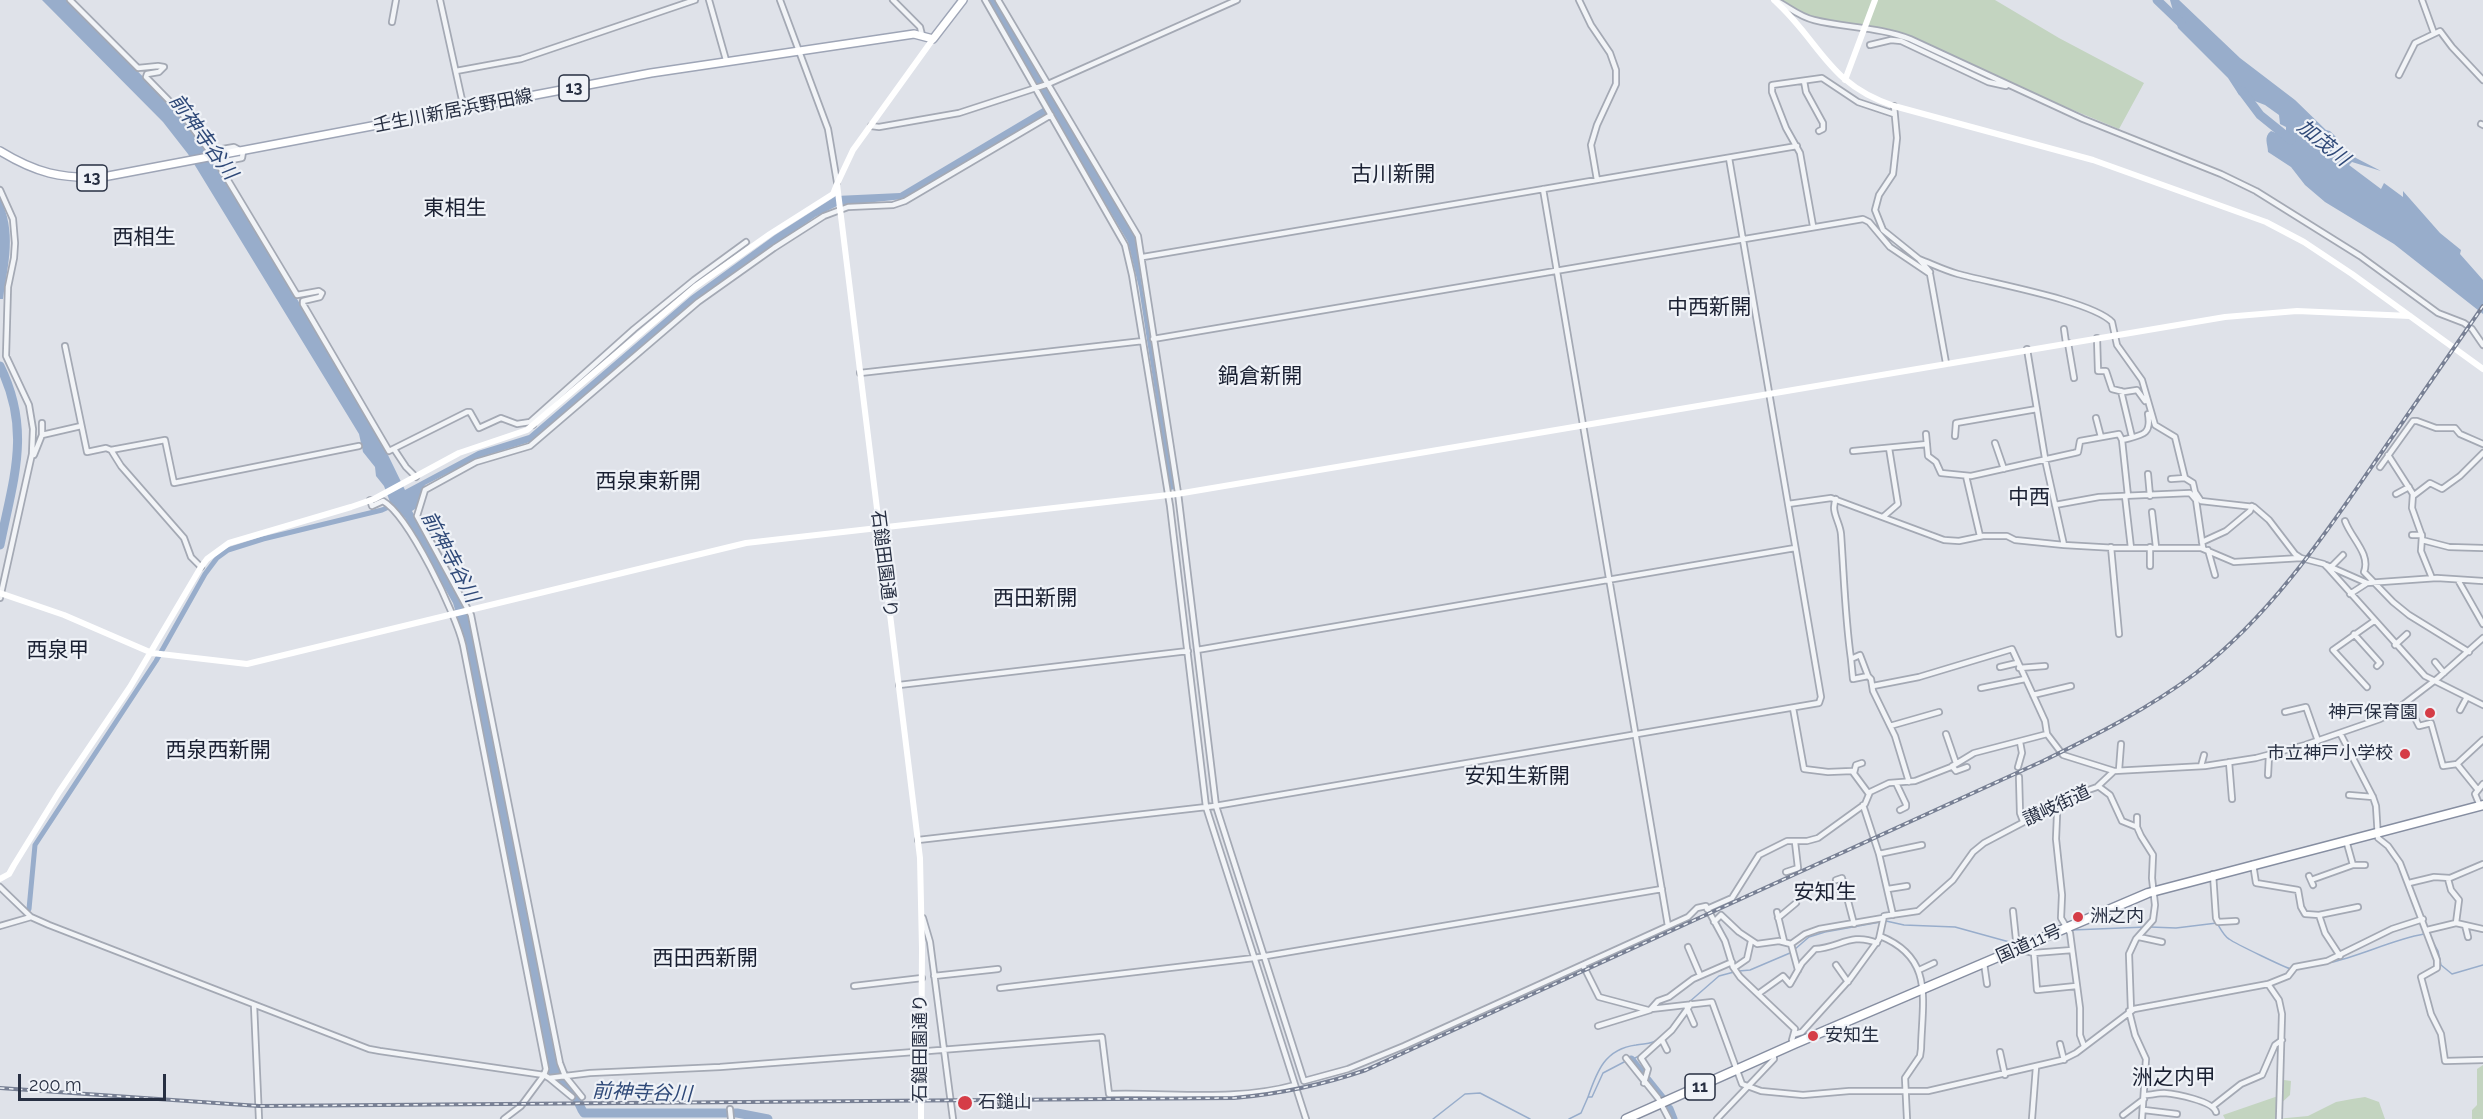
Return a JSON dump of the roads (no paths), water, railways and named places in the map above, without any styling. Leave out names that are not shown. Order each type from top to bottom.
[{"type":"highway","name":"国道11号","points":[[1626,1119],[1773,1053],[2154,891],[2482,805]]},
{"type":"main road","points":[[933,39],[963,0]]},
{"type":"main road","name":"壬生川新居浜野田線","points":[[0,151],[32,169],[53,176],[103,177],[726,60],[922,35],[933,39]]},
{"type":"street","points":[[70,0],[138,68],[158,66],[164,68],[159,72],[147,74],[146,77],[183,115],[208,149],[211,151],[234,147],[243,152],[242,158],[221,162],[220,167],[297,295],[319,291],[322,294],[320,297],[303,301],[303,304],[389,451],[467,412],[470,412],[479,428],[498,418],[504,418],[517,424],[531,424],[695,287],[770,234],[833,194],[853,150],[933,39]]},
{"type":"street","points":[[392,22],[396,0]]},
{"type":"street","points":[[440,0],[464,109]]},
{"type":"street","points":[[456,71],[520,59],[695,0]]},
{"type":"street","points":[[709,0],[726,60]]},
{"type":"street","points":[[780,0],[828,129],[837,184]]},
{"type":"street","points":[[893,0],[920,27],[922,35]]},
{"type":"street","points":[[985,0],[1121,235],[1132,275],[1173,494],[1188,651],[1207,807],[1304,1081],[1348,1070],[1393,1051],[1688,917],[1697,908],[1706,906],[1725,941],[1734,968],[1789,1023],[1795,1034]]},
{"type":"street","points":[[998,0],[1134,229],[1143,257],[1142,273],[1197,650],[1215,806],[1306,1119]]},
{"type":"street","points":[[871,126],[879,127],[959,113],[1036,88],[1237,0]]},
{"type":"street","points":[[1579,0],[1591,25],[1610,53],[1616,70],[1616,84],[1597,125],[1591,145],[1597,180]]},
{"type":"street","points":[[1774,0],[1798,15],[1815,21],[1888,31],[1910,39],[2083,119],[2221,174],[2256,191],[2360,256],[2438,314],[2464,323],[2472,329],[2483,345]]},
{"type":"street","points":[[1774,0],[1793,18],[1831,68],[1867,96],[1894,110]]},
{"type":"street","points":[[1845,80],[1875,0]]},
{"type":"street","points":[[2422,0],[2434,33]]},
{"type":"street","points":[[2399,75],[2415,43],[2434,33],[2442,32],[2452,47],[2483,80]]},
{"type":"street","points":[[1870,45],[1891,40],[1901,41],[1988,82],[2001,87],[2009,86]]},
{"type":"street","points":[[1813,226],[1797,146],[1786,128],[1772,88],[1773,84],[1787,85],[1822,78],[1858,102],[2093,160],[2266,222],[2304,242],[2483,369]]},
{"type":"street","points":[[1804,81],[1806,92],[1823,123],[1823,129],[1819,131]]},
{"type":"street","points":[[1894,110],[1896,152],[1893,174],[1879,195],[1875,210],[1883,230],[1919,258],[1956,274],[2089,307],[2112,322],[2114,336],[2120,350],[2142,380],[2154,425],[2170,433],[2176,439],[2185,478]]},
{"type":"street","points":[[582,1097],[563,1076],[469,611],[417,516],[426,488],[476,462],[530,446],[698,302],[824,216],[840,209],[893,205],[905,201],[1051,114]]},
{"type":"street","points":[[1143,257],[1797,146]]},
{"type":"street","points":[[918,840],[1215,806],[1819,703],[1821,697],[1729,158]]},
{"type":"street","name":"石鎚田園通り","points":[[837,184],[918,840],[922,915],[921,1116]]},
{"type":"street","points":[[1543,189],[1668,926]]},
{"type":"street","points":[[0,190],[13,219],[15,243],[8,287],[6,356],[32,413],[31,458],[0,595],[64,615],[157,654],[247,664],[746,543],[1173,494],[2224,317],[2297,311],[2410,316]]},
{"type":"street","points":[[1153,339],[1813,226],[1867,220],[1890,247],[1930,274]]},
{"type":"street","points":[[0,879],[9,874],[59,792],[157,654],[207,559],[229,543],[370,500],[459,453],[527,430],[634,329],[694,280],[746,242]]},
{"type":"street","points":[[1919,258],[1930,274],[1946,363]]},
{"type":"street","points":[[2378,313],[2384,309],[2386,298]]},
{"type":"street","points":[[2064,329],[2074,378]]},
{"type":"street","points":[[2097,338],[2098,371],[2106,371],[2112,389],[2138,390],[2148,405],[2148,430],[2142,435],[2122,440]]},
{"type":"street","points":[[860,373],[1143,341]]},
{"type":"street","points":[[65,346],[87,452],[165,440],[174,483],[359,446]]},
{"type":"street","points":[[2027,350],[2045,459],[2064,545]]},
{"type":"street","points":[[2121,391],[2132,438]]},
{"type":"street","points":[[1955,435],[1956,423],[2037,409]]},
{"type":"street","points":[[2096,418],[2102,437]]},
{"type":"street","points":[[2380,467],[2413,421],[2432,427],[2455,428],[2460,434],[2483,444]]},
{"type":"street","points":[[31,458],[42,435],[42,423]]},
{"type":"street","points":[[42,435],[81,426]]},
{"type":"street","points":[[1926,434],[1928,456],[1936,462],[1941,473],[1966,476],[2078,452],[2080,441],[2119,434],[2122,440],[2131,548]]},
{"type":"street","points":[[1995,443],[2004,469]]},
{"type":"street","points":[[1853,451],[1927,444]]},
{"type":"street","points":[[1883,517],[1898,504],[1889,448]]},
{"type":"street","points":[[394,449],[416,477]]},
{"type":"street","points":[[111,450],[121,466],[184,538],[191,557],[201,567]]},
{"type":"street","points":[[2414,496],[2430,483],[2442,489],[2460,476],[2483,453]]},
{"type":"street","points":[[2388,455],[2414,496],[2412,508],[2422,537],[2423,558],[2432,578]]},
{"type":"street","points":[[2148,474],[2150,496]]},
{"type":"street","points":[[1966,476],[1980,536]]},
{"type":"street","points":[[2171,479],[2185,478],[2193,483],[2204,547],[2215,575]]},
{"type":"street","points":[[2396,494],[2409,487]]},
{"type":"street","points":[[2055,505],[2099,497],[2190,493],[2204,502],[2252,506],[2269,519],[2295,554],[2301,558]]},
{"type":"street","points":[[2187,500],[2197,498]]},
{"type":"street","points":[[1788,504],[1836,499],[1944,540],[1959,541],[1980,536],[2007,536],[2014,540],[2111,548],[2204,547],[2234,562],[2301,558],[2324,564],[2367,583],[2432,578],[2483,581]]},
{"type":"street","points":[[1836,499],[1834,508],[1840,526],[1844,602],[1853,679],[1868,676]]},
{"type":"street","points":[[370,500],[372,506],[383,501],[406,528],[454,614],[463,645],[546,1069],[548,1077],[572,1097]]},
{"type":"street","points":[[2204,547],[2250,511],[2252,506]]},
{"type":"street","points":[[2150,566],[2153,547],[2152,512]]},
{"type":"street","points":[[2345,520],[2366,558],[2367,566],[2364,572],[2393,602],[2426,627],[2469,652]]},
{"type":"street","points":[[2412,535],[2449,547],[2483,549]]},
{"type":"street","points":[[1197,650],[1795,548]]},
{"type":"street","points":[[2111,548],[2119,634]]},
{"type":"street","points":[[2331,567],[2343,555]]},
{"type":"street","points":[[2324,564],[2425,676],[2483,705]]},
{"type":"street","points":[[2458,580],[2483,624]]},
{"type":"street","points":[[2350,594],[2367,583]]},
{"type":"street","points":[[2367,687],[2333,650],[2374,621]]},
{"type":"street","points":[[2354,634],[2380,663],[2377,666]]},
{"type":"street","points":[[2395,645],[2407,634]]},
{"type":"street","points":[[1873,686],[1919,677],[2013,649],[2018,666],[2045,721],[2047,734],[2063,755],[2117,771],[2201,766],[2269,755],[2387,717],[2435,681],[2483,638]]},
{"type":"street","points":[[899,685],[1188,651]]},
{"type":"street","points":[[1851,659],[1860,655],[1871,679],[1873,693],[1890,726],[1909,782]]},
{"type":"street","points":[[2435,662],[2444,673]]},
{"type":"street","points":[[2000,667],[2045,666]]},
{"type":"street","points":[[1981,688],[2025,679]]},
{"type":"street","points":[[2033,695],[2072,686]]},
{"type":"street","points":[[2402,696],[2419,726],[2431,723],[2442,765],[2457,764],[2483,740]]},
{"type":"street","points":[[2460,710],[2467,697]]},
{"type":"street","points":[[2285,712],[2306,707],[2318,741]]},
{"type":"street","points":[[1707,909],[1732,898],[1760,855],[1780,843],[1812,841],[1818,838],[1868,800],[1869,794],[1852,771],[1828,772],[1804,769],[1793,708]]},
{"type":"street","points":[[1890,726],[1940,712]]},
{"type":"street","points":[[2340,733],[2373,797],[2376,806],[2378,838],[2397,856],[2427,930],[2438,965],[2421,977],[2431,1014],[2441,1034],[2445,1061],[2483,1060]]},
{"type":"street","points":[[1946,734],[1956,771],[1967,767]]},
{"type":"street","points":[[1869,794],[1889,783],[1909,782],[1954,765],[1974,753],[2047,734]]},
{"type":"street","points":[[2018,767],[2022,750],[2020,742]]},
{"type":"street","points":[[2117,771],[2121,744]]},
{"type":"street","points":[[2286,750],[2286,759]]},
{"type":"street","points":[[2201,766],[2204,755]]},
{"type":"street","points":[[2268,775],[2269,755]]},
{"type":"street","points":[[2229,762],[2232,800]]},
{"type":"street","points":[[1854,773],[1856,765],[1862,763]]},
{"type":"street","points":[[2457,764],[2478,790]]},
{"type":"street","name":"讃岐街道","points":[[1791,944],[1805,934],[1819,929],[1915,912],[1953,880],[1978,847],[2023,821],[2098,786],[2117,771]]},
{"type":"street","points":[[2019,777],[2020,813],[2023,821]]},
{"type":"street","points":[[1896,783],[1906,804],[1906,807],[1900,810]]},
{"type":"street","points":[[2482,805],[2475,794],[2483,784]]},
{"type":"street","points":[[2098,786],[2110,795],[2122,821],[2137,827]]},
{"type":"street","points":[[2349,795],[2373,797]]},
{"type":"street","points":[[1863,805],[1879,854],[1893,915]]},
{"type":"street","points":[[2053,807],[2056,815],[2062,895],[2061,918],[2070,933],[2080,1008],[2079,1035],[2084,1046]]},
{"type":"street","points":[[2137,816],[2137,827],[2153,855],[2152,878],[2155,905],[2153,920],[2132,947],[2128,961],[2130,1011],[2135,1035],[2146,1059],[2142,1119]]},
{"type":"street","points":[[2346,840],[2353,865]]},
{"type":"street","points":[[1786,872],[1798,868],[1795,842]]},
{"type":"street","points":[[1879,854],[1922,846]]},
{"type":"street","points":[[2253,864],[2256,883],[2298,890],[2303,911],[2306,914],[2319,915],[2358,907]]},
{"type":"street","points":[[2409,883],[2434,876],[2448,879],[2483,864]]},
{"type":"street","points":[[2311,880],[2335,874],[2353,865],[2366,865]]},
{"type":"street","points":[[2213,874],[2216,918],[2218,922],[2236,921]]},
{"type":"street","points":[[1836,880],[1842,878],[1854,924]]},
{"type":"street","points":[[2448,879],[2451,890],[2459,900],[2456,923]]},
{"type":"street","points":[[1888,889],[1907,886]]},
{"type":"street","points":[[0,888],[31,916],[369,1049],[548,1077],[914,1052]]},
{"type":"street","points":[[0,888],[0,897]]},
{"type":"street","points":[[1000,988],[1259,958],[1662,889]]},
{"type":"street","points":[[1784,941],[1778,915],[1797,903]]},
{"type":"street","points":[[2013,911],[2016,950]]},
{"type":"street","points":[[922,915],[928,931],[952,1119]]},
{"type":"street","points":[[1714,922],[1721,915],[1756,944],[1784,941],[1791,944],[1798,971]]},
{"type":"street","points":[[2319,915],[2325,933],[2340,956]]},
{"type":"street","points":[[0,926],[31,916]]},
{"type":"street","points":[[1794,1044],[1792,1040],[1795,1034],[1802,1032],[1848,982],[1876,943],[1880,936],[1883,918]]},
{"type":"street","points":[[1598,1026],[1650,1010],[1713,1004],[1742,1084],[1761,1091],[1803,1095],[1936,1089],[2064,1060],[2130,1011],[2268,984],[2288,976],[2295,967],[2327,961],[2392,929],[2423,919]]},
{"type":"street","points":[[2427,930],[2456,923],[2482,930]]},
{"type":"street","points":[[2465,925],[2468,937]]},
{"type":"street","points":[[1880,936],[1902,947],[1922,978],[1921,1049],[1920,1056],[1905,1078],[1907,1119]]},
{"type":"street","points":[[2139,937],[2162,942]]},
{"type":"street","points":[[1758,994],[1783,976],[1790,984],[1815,949],[1829,948],[1853,938],[1876,943]]},
{"type":"street","points":[[1734,968],[1747,959],[1751,941]]},
{"type":"street","points":[[1688,947],[1700,975]]},
{"type":"street","points":[[2002,948],[2034,953],[2072,950]]},
{"type":"street","points":[[2034,953],[2037,990],[2076,986]]},
{"type":"street","points":[[1650,1010],[1658,1001],[1669,997],[1700,975],[1732,962]]},
{"type":"street","points":[[1918,970],[1934,963]]},
{"type":"street","points":[[1984,963],[1987,984]]},
{"type":"street","points":[[1583,965],[1599,997],[1650,1010]]},
{"type":"street","points":[[1836,965],[1848,982]]},
{"type":"street","points":[[934,976],[998,969]]},
{"type":"street","points":[[854,986],[922,978]]},
{"type":"street","points":[[2268,984],[2281,1007],[2279,1119]]},
{"type":"street","points":[[254,1005],[259,1119]]},
{"type":"street","points":[[1689,1006],[1694,1024]]},
{"type":"street","points":[[1644,1083],[1648,1069],[1641,1058],[1677,1024],[1689,1006]]},
{"type":"street","points":[[928,1051],[1102,1037],[1108,1094],[1236,1094],[1295,1085]]},
{"type":"street","points":[[1662,1040],[1667,1050]]},
{"type":"street","points":[[2214,1106],[2241,1084],[2262,1075],[2275,1045],[2282,1040]]},
{"type":"street","points":[[2060,1044],[2064,1060]]},
{"type":"street","points":[[2000,1052],[2005,1075]]},
{"type":"street","points":[[1717,1119],[1774,1059],[1773,1053]]},
{"type":"street","points":[[1626,1058],[1661,1104],[1669,1119]]},
{"type":"street","points":[[2032,1119],[2036,1067]]},
{"type":"street","points":[[504,1119],[521,1106],[548,1077]]},
{"type":"street","points":[[2123,1115],[2144,1097],[2163,1093],[2214,1106]]},
{"type":"street","points":[[2214,1106],[2216,1112]]},
{"type":"street","points":[[730,1108],[731,1119]]},
{"type":"street","points":[[2144,1110],[2176,1114]]},
{"type":"water","points":[[42,0],[67,0],[173,107],[205,148],[372,422],[405,490],[478,451],[529,435],[691,296],[775,235],[836,196],[900,193],[1048,105],[988,0],[996,0],[1136,237],[1175,489],[1170,490],[1139,288],[1128,242],[1051,112],[903,199],[837,206],[815,217],[700,298],[533,441],[478,458],[425,485],[418,507],[412,511],[465,606],[473,631],[561,1074],[581,1099],[582,1102],[578,1102],[549,1075],[466,646],[453,603],[405,518],[390,502],[384,486],[376,476],[375,467],[363,452],[359,434],[188,154],[163,122]]},
{"type":"water","points":[[2170,0],[2179,0],[2240,58],[2295,100],[2326,130],[2330,131],[2338,139],[2338,143],[2356,158],[2381,171],[2352,162],[2349,165],[2381,189],[2384,183],[2403,197],[2403,191],[2440,233],[2461,250],[2460,254],[2483,280],[2483,314],[2394,244],[2325,202],[2305,185],[2291,167],[2268,152],[2269,133],[2271,131],[2281,135],[2286,132],[2286,127],[2280,124],[2279,115],[2265,105],[2239,95],[2228,78],[2178,28]]},
{"type":"water","points":[[0,198],[10,235],[3,299],[0,299]]},
{"type":"waterway","name":"加茂川","points":[[2157,0],[2181,23]]},
{"type":"waterway","name":"加茂川","points":[[2242,91],[2260,115],[2291,140]]},
{"type":"waterway","points":[[0,366],[10,390],[17,434],[14,476],[0,545]]},
{"type":"waterway","points":[[29,909],[35,845],[156,661],[205,574],[217,558],[228,550],[263,539],[382,510],[393,505]]},
{"type":"waterway","points":[[1794,950],[1809,937],[1886,921],[1904,925],[1955,927],[2013,943]]},
{"type":"waterway","points":[[2150,927],[2176,928],[2217,923],[2229,939],[2291,969]]},
{"type":"waterway","points":[[2072,930],[2146,927]]},
{"type":"waterway","points":[[2018,942],[2050,930]]},
{"type":"waterway","points":[[2328,963],[2424,934]]},
{"type":"waterway","points":[[2429,935],[2438,951],[2441,965],[2452,974],[2483,965]]},
{"type":"waterway","points":[[1739,971],[1750,970],[1790,953]]},
{"type":"waterway","points":[[2299,968],[2321,964]]},
{"type":"waterway","points":[[1688,1003],[1719,976],[1734,972]]},
{"type":"waterway","points":[[1669,1030],[1685,1007]]},
{"type":"waterway","points":[[1588,1097],[1599,1070],[1610,1056],[1625,1047],[1651,1043],[1658,1039]]},
{"type":"waterway","points":[[1631,1060],[1643,1054]]},
{"type":"waterway","points":[[1631,1060],[1664,1101]]},
{"type":"waterway","points":[[1569,1119],[1581,1113],[1588,1097],[1592,1097],[1603,1073],[1626,1061]]},
{"type":"waterway","name":"前神寺谷川","points":[[573,1093],[584,1113],[737,1113],[768,1119]]},
{"type":"waterway","points":[[1433,1119],[1465,1094],[1480,1093],[1530,1119]]},
{"type":"waterway","points":[[1669,1109],[1673,1119]]},
{"type":"railway","points":[[0,1088],[259,1106],[1234,1098],[1284,1091],[1366,1070],[2043,761],[2121,721],[2178,686],[2223,650],[2248,626],[2295,573],[2337,517],[2483,306]]},
{"type":"place","name":"神戸保育園","points":[[2430,713]]},
{"type":"place","name":"市立神戸小学校","points":[[2405,754]]},
{"type":"place","name":"洲之内","points":[[2078,917]]},
{"type":"place","name":"安知生","points":[[1813,1036]]},
{"type":"place","name":"石鎚山","points":[[965,1103]]},
{"type":"district","name":"古川新開","points":[[1393,175]]},
{"type":"district","name":"東相生","points":[[455,209]]},
{"type":"district","name":"西相生","points":[[144,238]]},
{"type":"district","name":"中西新開","points":[[1709,308]]},
{"type":"district","name":"鍋倉新開","points":[[1260,377]]},
{"type":"district","name":"西泉東新開","points":[[648,482]]},
{"type":"district","name":"中西","points":[[2029,498]]},
{"type":"district","name":"西田新開","points":[[1035,599]]},
{"type":"district","name":"西泉甲","points":[[58,651]]},
{"type":"district","name":"西泉西新開","points":[[218,751]]},
{"type":"district","name":"安知生新開","points":[[1517,777]]},
{"type":"district","name":"安知生","points":[[1825,893]]},
{"type":"district","name":"西田西新開","points":[[705,959]]},
{"type":"district","name":"洲之内甲","points":[[2174,1078]]}]
